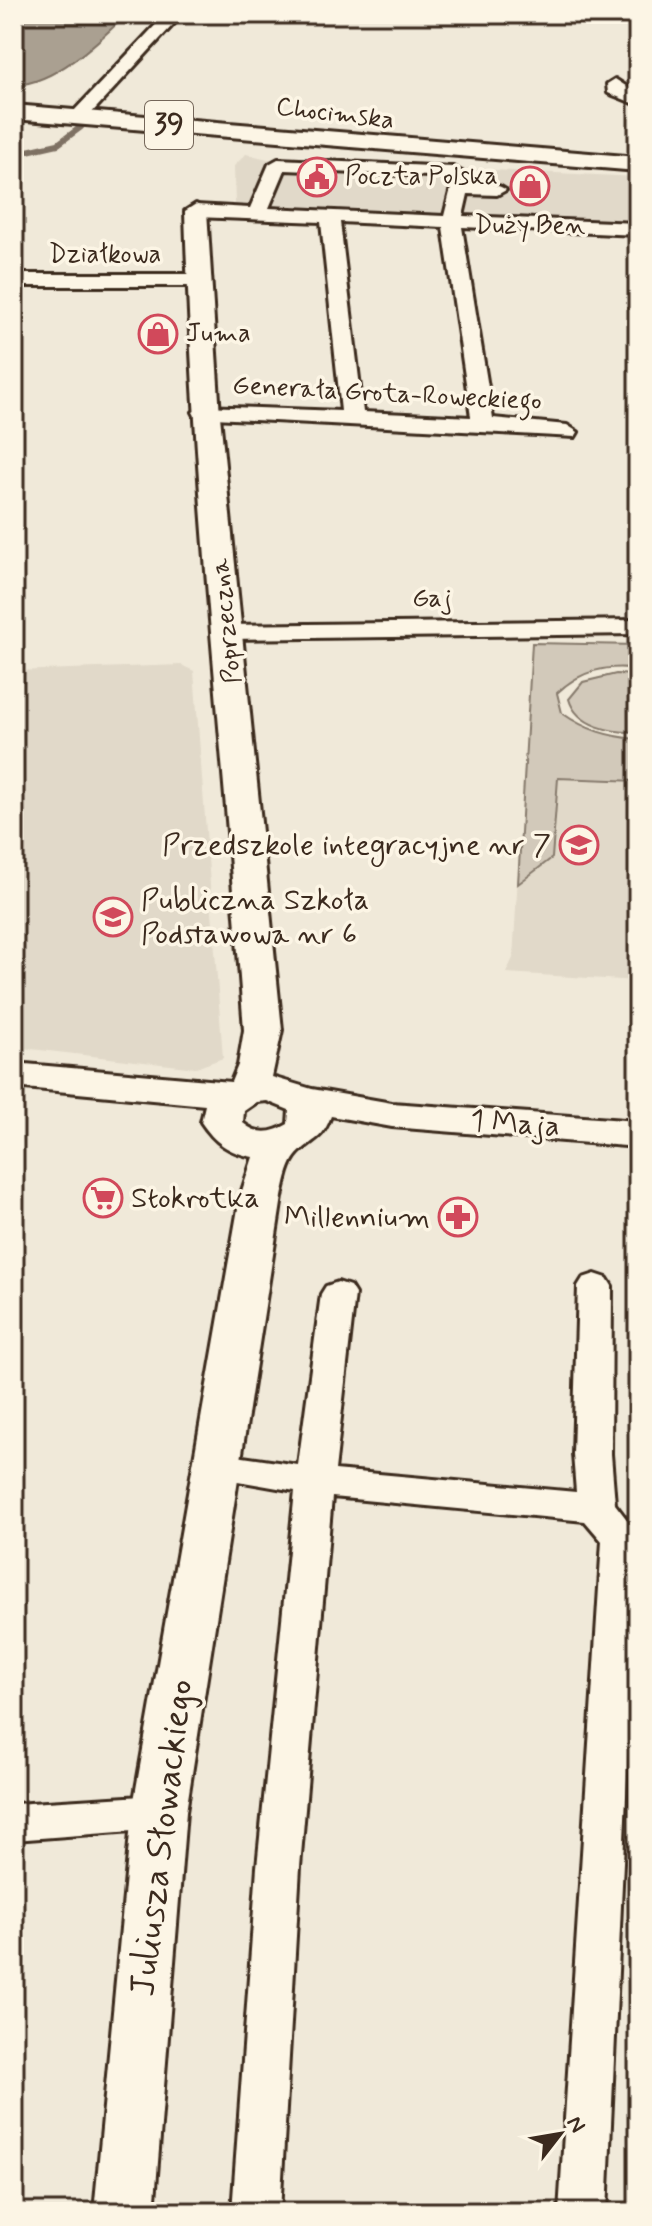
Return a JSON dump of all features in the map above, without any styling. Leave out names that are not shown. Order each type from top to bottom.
[{"type":"main road","name":"39","points":[[14,109],[259,134]]},
{"type":"main road","name":"Chocimska","points":[[259,134],[638,164]]},
{"type":"main road","name":"Chocimska","points":[[259,134],[456,158],[638,170]]},
{"type":"street","points":[[79,116],[175,14]]},
{"type":"street","points":[[615,84],[614,89],[638,100]]},
{"type":"street","points":[[257,214],[278,164],[453,172]]},
{"type":"street","points":[[483,424],[452,223],[460,188],[497,190]]},
{"type":"street","points":[[196,211],[638,229]]},
{"type":"street","name":"Poprzeczna","points":[[196,211],[204,412],[228,632],[263,1030],[258,1065],[237,1111]]},
{"type":"street","points":[[330,218],[353,419]]},
{"type":"street","name":"Działkowa","points":[[14,280],[197,280]]},
{"type":"street","name":"Generała Grota-Roweckiego","points":[[204,412],[483,424],[567,432]]},
{"type":"street","name":"Gaj","points":[[228,632],[638,627]]},
{"type":"street","name":"Poprzeczna","points":[[263,1030],[295,1116]]},
{"type":"street","points":[[14,1075],[141,1089],[237,1111],[295,1116]]},
{"type":"street","points":[[237,1111],[262,1145],[295,1116]]},
{"type":"street","name":"Juliusza Słowackiego","points":[[237,1111],[254,1161],[261,1197]]},
{"type":"street","name":"1 Maja","points":[[295,1116],[326,1121],[392,1115],[638,1134]]},
{"type":"street","name":"Juliusza Słowackiego","points":[[124,2212],[159,1812],[261,1197],[271,1161],[295,1116]]},
{"type":"street","points":[[583,2212],[621,1538],[596,1508],[592,1454],[595,1286]]},
{"type":"street","points":[[256,2212],[268,1991],[312,1478],[338,1294]]},
{"type":"street","points":[[216,1466],[312,1478],[355,1487],[596,1508]]},
{"type":"street","points":[[14,1822],[159,1812]]},
{"type":"shaded area","points":[[14,14],[127,14],[90,48],[60,69],[29,83],[14,85]]},
{"type":"shaded area","points":[[246,154],[268,159],[638,177],[638,226],[235,206],[234,166]]},
{"type":"shaded area","points":[[532,643],[638,645],[638,669],[594,671],[575,679],[557,693],[562,713],[571,719],[598,732],[638,739],[638,781],[558,778],[552,858],[518,884]]},
{"type":"shaded area","name":"Publiczna Szkoła Podstawowa nr 6","points":[[181,665],[194,671],[223,1058],[196,1068],[14,1047],[14,671]]},
{"type":"shaded area","points":[[616,674],[638,675],[638,732],[607,729],[588,722],[573,708],[569,699],[583,682]]},
{"type":"shaded area","name":"Przedszkole integracyjne nr 7","points":[[524,776],[638,781],[638,981],[506,973],[513,958]]},
{"type":"waterway","points":[[14,154],[58,144],[81,127]]},
{"type":"place","name":"Poczta Polska","points":[[317,177]]},
{"type":"place","name":"Duży Ben","points":[[530,186]]},
{"type":"place","name":"Juma","points":[[158,334]]},
{"type":"place","name":"Przedszkole integracyjne nr 7","points":[[579,845]]},
{"type":"place","name":"Publiczna Szkoła Podstawowa nr 6","points":[[113,917]]},
{"type":"place","name":"Stokrotka","points":[[103,1198]]},
{"type":"place","name":"Millennium","points":[[458,1217]]}]
